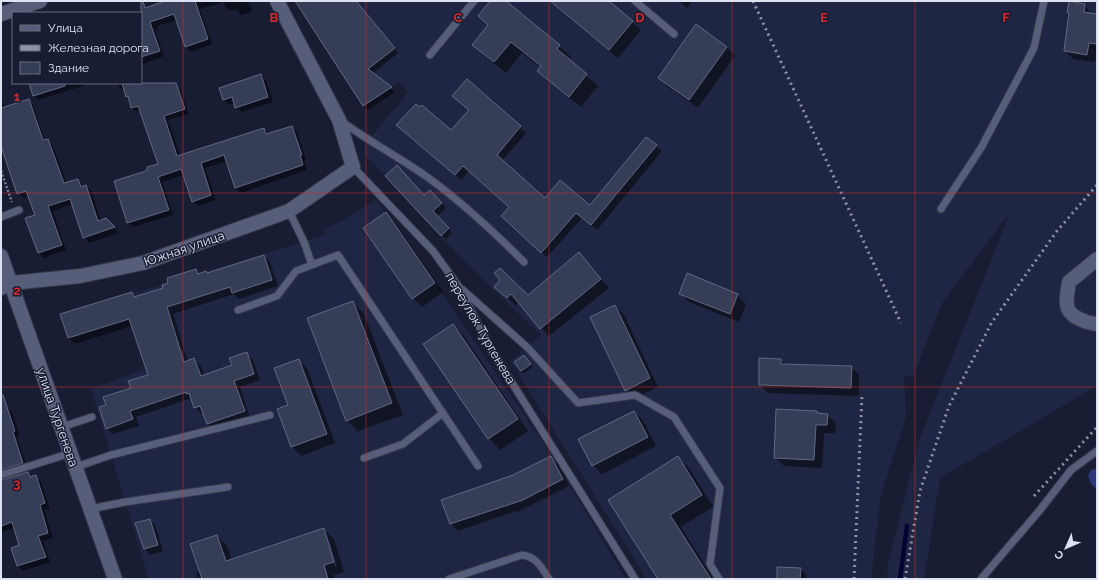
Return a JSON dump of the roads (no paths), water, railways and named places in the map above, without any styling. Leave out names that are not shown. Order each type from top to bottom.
[{"type":"street","points":[[1,14],[40,1]]},
{"type":"street","name":"переулок Тургенева","points":[[277,1],[339,120],[353,168]]},
{"type":"street","name":"Южная улица","points":[[6,286],[80,276],[143,263],[289,211],[353,168]]},
{"type":"street","name":"улица Тургенева","points":[[1,256],[6,286],[62,427],[115,579]]},
{"type":"street","points":[[1097,259],[1069,282],[1067,306],[1072,315],[1090,323],[1097,324]]},
{"type":"lane","points":[[430,55],[474,1]]},
{"type":"lane","points":[[635,1],[674,34]]},
{"type":"lane","points":[[941,208],[981,148],[1034,48],[1044,1]]},
{"type":"lane","points":[[339,120],[430,179],[481,219],[524,262]]},
{"type":"lane","name":"переулок Тургенева","points":[[353,168],[433,251],[459,288],[492,350],[635,579]]},
{"type":"lane","points":[[1,217],[17,211]]},
{"type":"lane","points":[[289,211],[304,242],[312,265]]},
{"type":"lane","points":[[238,310],[277,296],[296,271],[338,255],[478,466]]},
{"type":"lane","points":[[459,288],[528,348],[578,403],[636,395],[674,417],[720,488],[710,564],[719,579]]},
{"type":"lane","points":[[364,458],[403,444],[443,413]]},
{"type":"lane","points":[[76,467],[111,455],[270,415]]},
{"type":"lane","points":[[62,427],[92,417]]},
{"type":"lane","points":[[981,579],[1040,510],[1071,470],[1097,451]]},
{"type":"lane","points":[[1,475],[71,453]]},
{"type":"lane","points":[[90,509],[125,502],[228,487]]},
{"type":"lane","points":[[449,579],[522,555],[531,556],[549,579]]},
{"type":"waterway","points":[[900,579],[907,526]]},
{"type":"railway","points":[[753,1],[901,323]]},
{"type":"railway","points":[[905,579],[920,491],[949,406],[992,322],[1057,231],[1097,185]]},
{"type":"railway","points":[[854,579],[862,396]]},
{"type":"railway","points":[[1034,496],[1097,427]]}]
